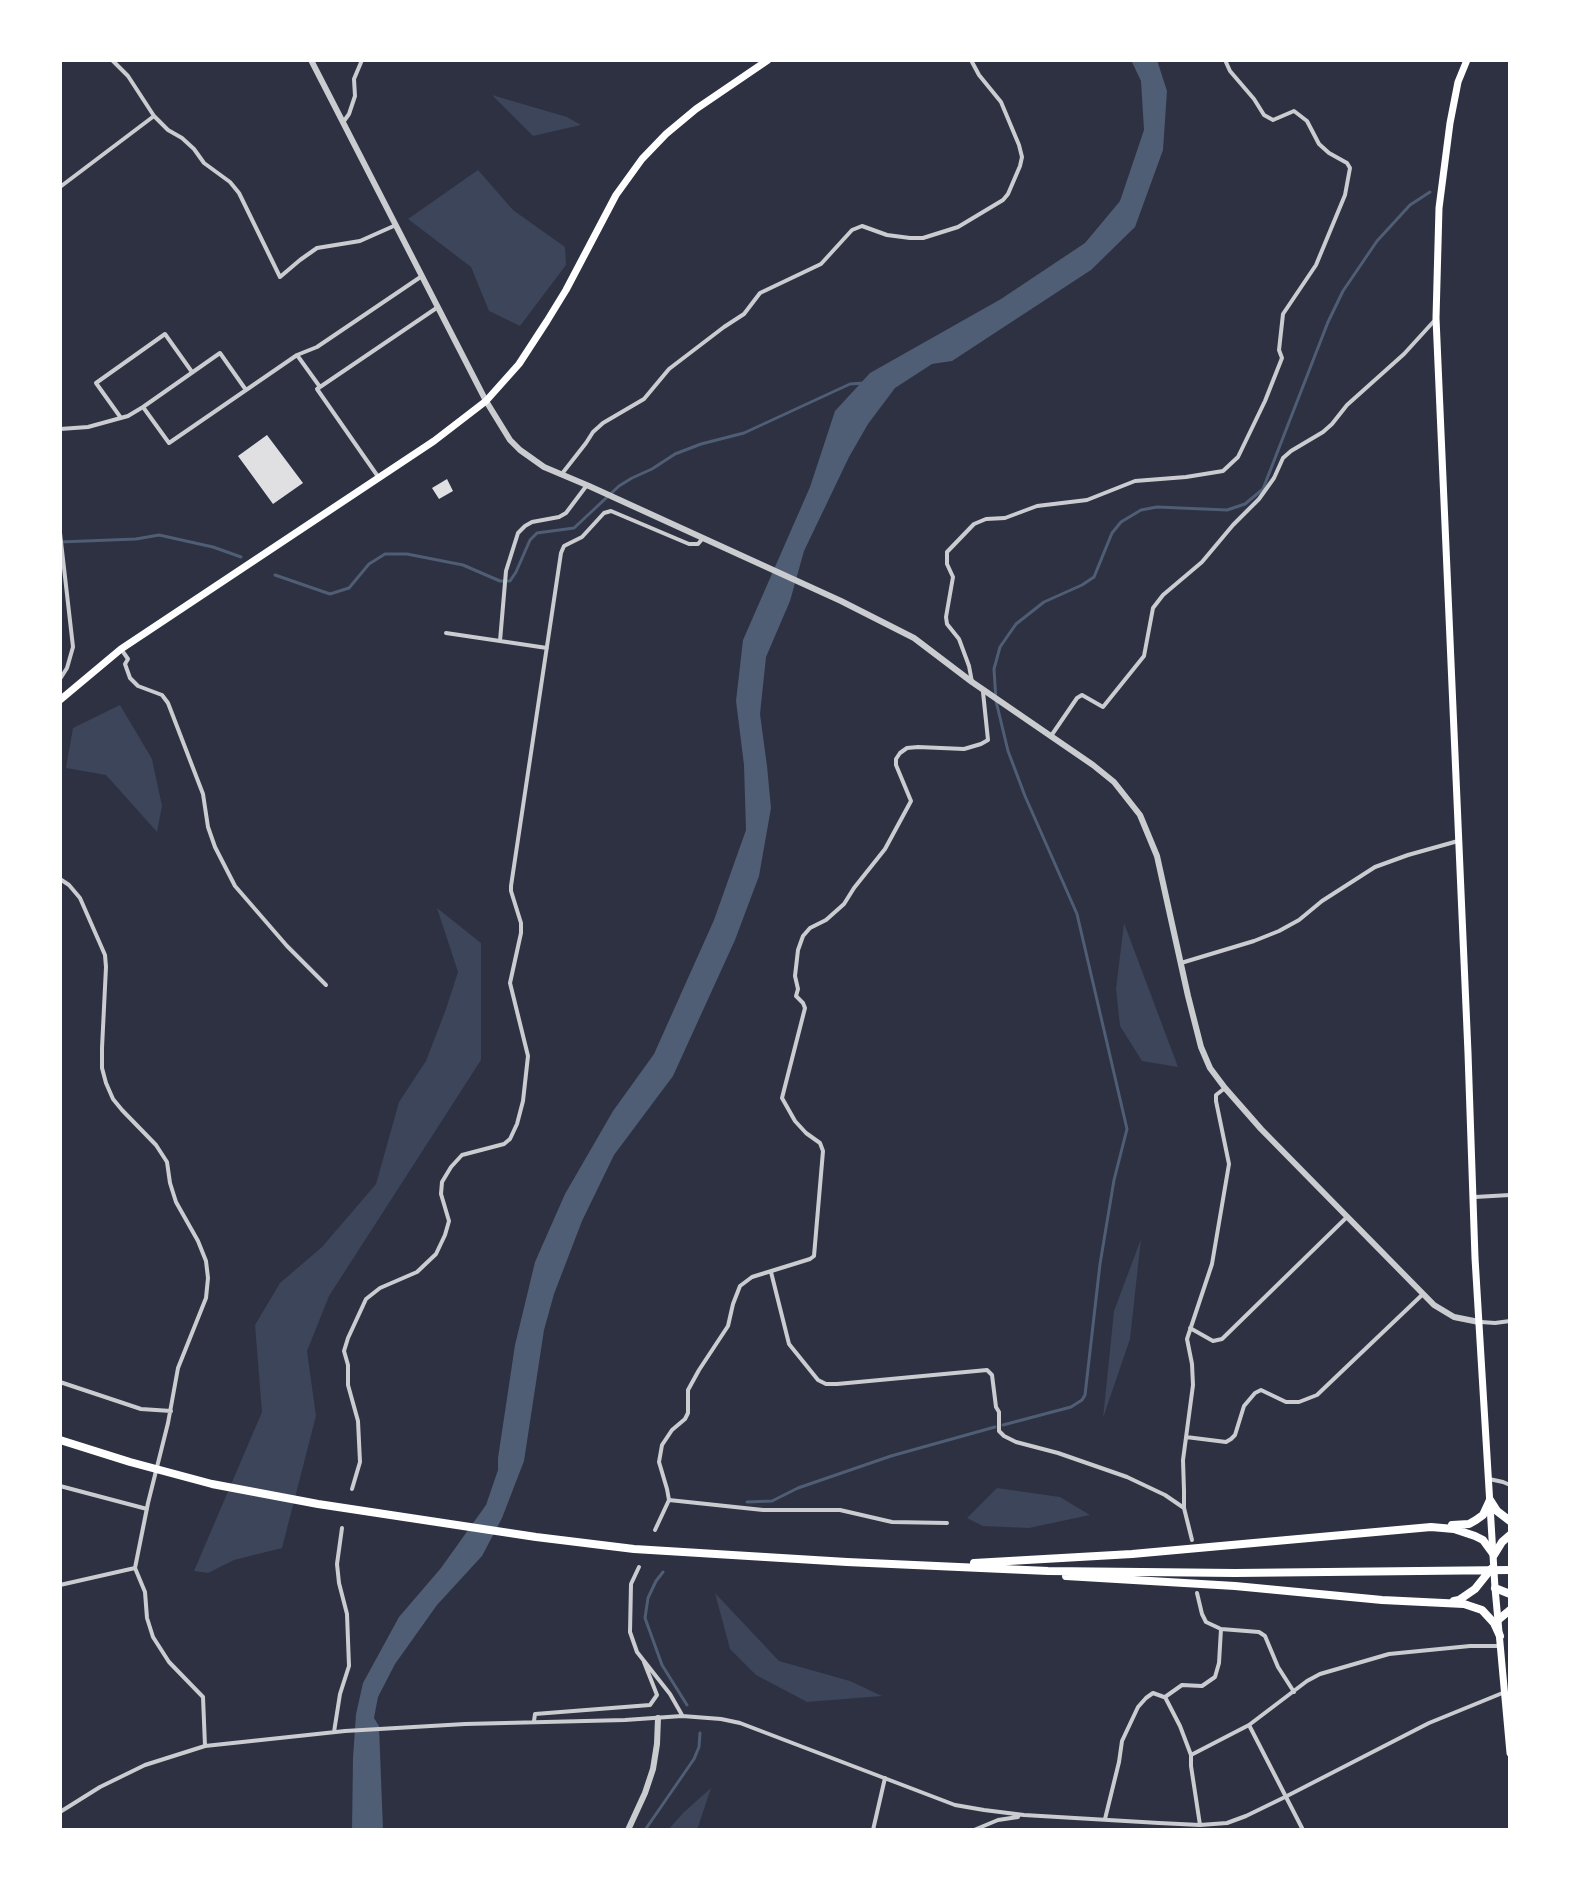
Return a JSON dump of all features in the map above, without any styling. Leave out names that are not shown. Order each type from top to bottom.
[{"type":"highway","points":[[60,700],[121,649],[434,441],[486,401],[519,364],[547,321],[616,195],[642,159],[696,109],[768,60]]},
{"type":"highway","points":[[1467,60],[1458,82],[1450,123],[1439,208],[1436,318],[1472,1198],[1495,1588],[1510,1753]]},
{"type":"highway","points":[[60,1441],[212,1484],[318,1504],[634,1549],[1048,1571],[1235,1573],[1510,1570]]},
{"type":"highway","points":[[1490,1500],[1497,1511],[1510,1521]]},
{"type":"highway","points":[[925,1566],[1106,1556],[1469,1524],[1483,1515],[1490,1500]]},
{"type":"highway","points":[[1431,1527],[1454,1529],[1475,1536],[1483,1540],[1494,1555]]},
{"type":"highway","points":[[1494,1555],[1510,1535]]},
{"type":"highway","points":[[1445,1603],[1467,1595],[1494,1565]]},
{"type":"highway","points":[[925,1566],[1464,1604],[1482,1610],[1494,1623],[1500,1636]]},
{"type":"highway","points":[[1495,1588],[1510,1594]]},
{"type":"highway","points":[[1498,1620],[1510,1610]]},
{"type":"street","points":[[112,60],[128,76],[154,116],[182,138],[204,163],[230,182],[239,193],[280,277],[317,248],[360,241],[396,225]]},
{"type":"street","points":[[311,60],[486,401],[510,440],[544,467],[759,563],[914,638],[1114,782],[1140,815],[1157,856],[1180,963],[1201,1047],[1210,1068],[1261,1129],[1423,1294],[1445,1312],[1462,1320],[1510,1321]]},
{"type":"street","points":[[343,122],[355,96],[354,79],[362,60]]},
{"type":"street","points":[[561,475],[603,423],[644,399],[669,369],[744,314],[760,293],[821,264],[852,230],[862,226],[887,235],[923,238],[958,227],[1003,200],[1022,157],[1001,102],[971,60]]},
{"type":"street","points":[[972,682],[959,639],[947,624],[946,617],[953,577],[947,564],[947,552],[974,524],[986,519],[1005,518],[1037,506],[1087,500],[1135,481],[1223,471],[1238,457],[1265,401],[1282,358],[1279,350],[1283,314],[1316,265],[1345,195],[1350,168],[1319,144],[1307,121],[1294,111],[1273,120],[1264,115],[1225,60]]},
{"type":"street","points":[[60,187],[154,116]]},
{"type":"street","points":[[143,407],[169,443],[297,355],[317,347],[422,276]]},
{"type":"street","points":[[379,478],[317,389],[438,307]]},
{"type":"street","points":[[1051,736],[1082,695],[1103,707],[1144,656],[1153,608],[1163,595],[1202,562],[1259,499],[1283,458],[1323,432],[1347,405],[1404,354],[1436,318]]},
{"type":"street","points":[[121,418],[96,383],[165,334],[192,372]]},
{"type":"street","points":[[60,429],[88,427],[128,416],[220,353],[246,390]]},
{"type":"street","points":[[297,355],[320,387]]},
{"type":"street","points":[[500,641],[506,571],[518,533],[532,522],[566,513],[588,486]]},
{"type":"street","points":[[352,1489],[360,1462],[357,1412],[348,1385],[344,1351],[348,1338],[366,1299],[380,1288],[417,1272],[436,1254],[449,1221],[441,1194],[442,1182],[462,1155],[504,1144],[510,1139],[523,1101],[528,1056],[510,983],[521,923],[511,886],[561,553],[564,546],[582,537],[604,513],[611,511],[689,544],[698,544],[703,538]]},
{"type":"street","points":[[60,533],[73,647],[60,679]]},
{"type":"street","points":[[446,633],[547,648]]},
{"type":"street","points":[[121,649],[128,659],[125,664],[130,678],[138,686],[162,695],[168,703],[203,794],[208,827],[215,847],[235,886],[326,985]]},
{"type":"street","points":[[655,1530],[669,1500],[659,1462],[662,1445],[688,1413],[688,1390],[728,1326],[740,1286],[752,1277],[814,1256],[823,1151],[820,1143],[795,1121],[782,1098],[805,1008],[796,996],[795,976],[803,936],[844,904],[885,849],[911,801],[896,765],[900,753],[907,748],[918,747],[964,749],[988,740],[983,688]]},
{"type":"street","points":[[1180,963],[1279,931],[1375,867],[1458,841]]},
{"type":"street","points":[[60,879],[80,898],[105,955],[102,1068],[106,1083],[113,1099],[156,1145],[167,1162],[176,1202],[206,1261],[206,1298],[178,1368],[135,1568],[145,1592],[147,1618],[153,1637],[169,1662],[203,1697],[205,1746]]},
{"type":"street","points":[[1192,1540],[1184,1508],[1183,1460],[1193,1385],[1187,1339],[1212,1264],[1229,1164],[1216,1101],[1216,1095],[1225,1088]]},
{"type":"street","points":[[1472,1198],[1510,1195]]},
{"type":"street","points":[[1190,1328],[1213,1341],[1222,1339],[1347,1217]]},
{"type":"street","points":[[771,1272],[789,1344],[818,1380],[837,1384],[987,1370],[992,1375],[999,1431],[1004,1436],[1127,1477],[1184,1508]]},
{"type":"street","points":[[1186,1437],[1226,1442],[1231,1439],[1244,1406],[1261,1390],[1286,1402],[1299,1402],[1317,1395],[1423,1294]]},
{"type":"street","points":[[60,1382],[141,1409],[171,1411]]},
{"type":"street","points":[[1488,1479],[1510,1485]]},
{"type":"street","points":[[60,1486],[147,1506]]},
{"type":"street","points":[[669,1500],[763,1510],[840,1510],[892,1522],[947,1523]]},
{"type":"street","points":[[334,1732],[340,1694],[349,1666],[347,1614],[337,1564],[342,1528]]},
{"type":"street","points":[[639,1567],[631,1584],[629,1625],[637,1652],[670,1694],[682,1716]]},
{"type":"street","points":[[60,1585],[135,1568]]},
{"type":"street","points":[[1197,1593],[1206,1622],[1221,1629],[1259,1632],[1265,1636],[1278,1667],[1294,1692]]},
{"type":"street","points":[[1165,1697],[1182,1685],[1202,1686],[1215,1677],[1221,1629]]},
{"type":"street","points":[[1191,1755],[1249,1725],[1320,1674],[1389,1654],[1501,1646]]},
{"type":"street","points":[[534,1721],[535,1714],[650,1705],[657,1695],[644,1662]]},
{"type":"street","points":[[60,1812],[100,1787],[145,1765],[205,1746],[384,1728],[682,1716],[740,1723],[955,1805],[1024,1815],[1200,1825],[1227,1823],[1285,1797],[1429,1723],[1505,1692]]},
{"type":"street","points":[[1105,1819],[1122,1741],[1138,1707],[1153,1693],[1165,1697],[1191,1755],[1200,1825]]},
{"type":"street","points":[[628,1830],[653,1769],[658,1718]]},
{"type":"street","points":[[1249,1725],[1303,1830]]},
{"type":"street","points":[[873,1830],[885,1778]]},
{"type":"street","points":[[974,1830],[998,1820],[1024,1815]]},
{"type":"shaded area","points":[[1131,60],[1157,60],[1167,91],[1163,150],[1135,227],[1091,270],[952,361],[932,364],[895,388],[868,424],[849,457],[804,551],[790,601],[766,657],[760,714],[771,808],[759,876],[735,940],[673,1076],[614,1155],[582,1221],[554,1294],[544,1330],[524,1461],[502,1518],[482,1556],[437,1605],[395,1664],[378,1697],[374,1718],[379,1726],[383,1830],[352,1830],[356,1714],[363,1683],[399,1617],[441,1568],[486,1505],[498,1470],[515,1345],[535,1262],[565,1194],[613,1111],[654,1054],[714,920],[746,830],[744,765],[736,701],[743,640],[810,487],[835,411],[870,373],[1001,299],[1085,243],[1120,201],[1144,130],[1141,81]]},
{"type":"shaded area","points":[[492,95],[567,117],[581,125],[533,136]]},
{"type":"shaded area","points":[[478,170],[513,210],[565,247],[566,265],[520,326],[489,311],[471,267],[408,219]]},
{"type":"shaded area","points":[[120,705],[152,759],[162,806],[157,832],[106,775],[66,768],[73,728]]},
{"type":"shaded area","points":[[437,908],[481,943],[481,1060],[329,1296],[307,1351],[316,1416],[282,1548],[234,1560],[208,1573],[194,1571],[262,1412],[255,1325],[280,1283],[322,1247],[376,1184],[399,1102],[426,1061],[446,1009],[458,972]]},
{"type":"shaded area","points":[[1124,923],[1178,1067],[1142,1061],[1120,1026],[1116,989]]},
{"type":"shaded area","points":[[1141,1239],[1130,1339],[1103,1418],[1114,1311]]},
{"type":"shaded area","points":[[997,1488],[1060,1497],[1090,1515],[1029,1528],[983,1526],[967,1518]]},
{"type":"shaded area","points":[[715,1593],[779,1661],[850,1681],[882,1696],[807,1702],[756,1675],[730,1649]]},
{"type":"shaded area","points":[[711,1788],[697,1830],[668,1830],[683,1813]]},
{"type":"building","points":[[267,435],[303,483],[273,504],[238,456]]},
{"type":"building","points":[[447,479],[453,491],[439,499],[432,488]]},
{"type":"waterway","points":[[1003,1425],[1071,1407],[1085,1395],[1100,1264],[1114,1180],[1127,1129],[1077,914],[1008,751],[996,701],[994,669],[1000,647],[1016,624],[1044,602],[1094,577],[1112,533],[1121,522],[1141,510],[1157,507],[1227,510],[1245,504],[1263,489],[1343,291],[1377,241],[1410,205],[1430,192]]},
{"type":"waterway","points":[[275,575],[330,594],[349,588],[369,564],[385,554],[407,554],[463,565],[500,581],[510,581],[530,540],[537,533],[574,528],[619,486],[632,478],[675,454],[744,433],[850,384],[864,383]]},
{"type":"waterway","points":[[60,542],[159,535],[213,547],[241,557]]},
{"type":"waterway","points":[[747,1502],[772,1501],[798,1488],[891,1456],[995,1427]]},
{"type":"waterway","points":[[663,1572],[648,1598],[645,1618],[662,1665],[687,1705]]},
{"type":"waterway","points":[[645,1830],[694,1759],[700,1733]]}]
